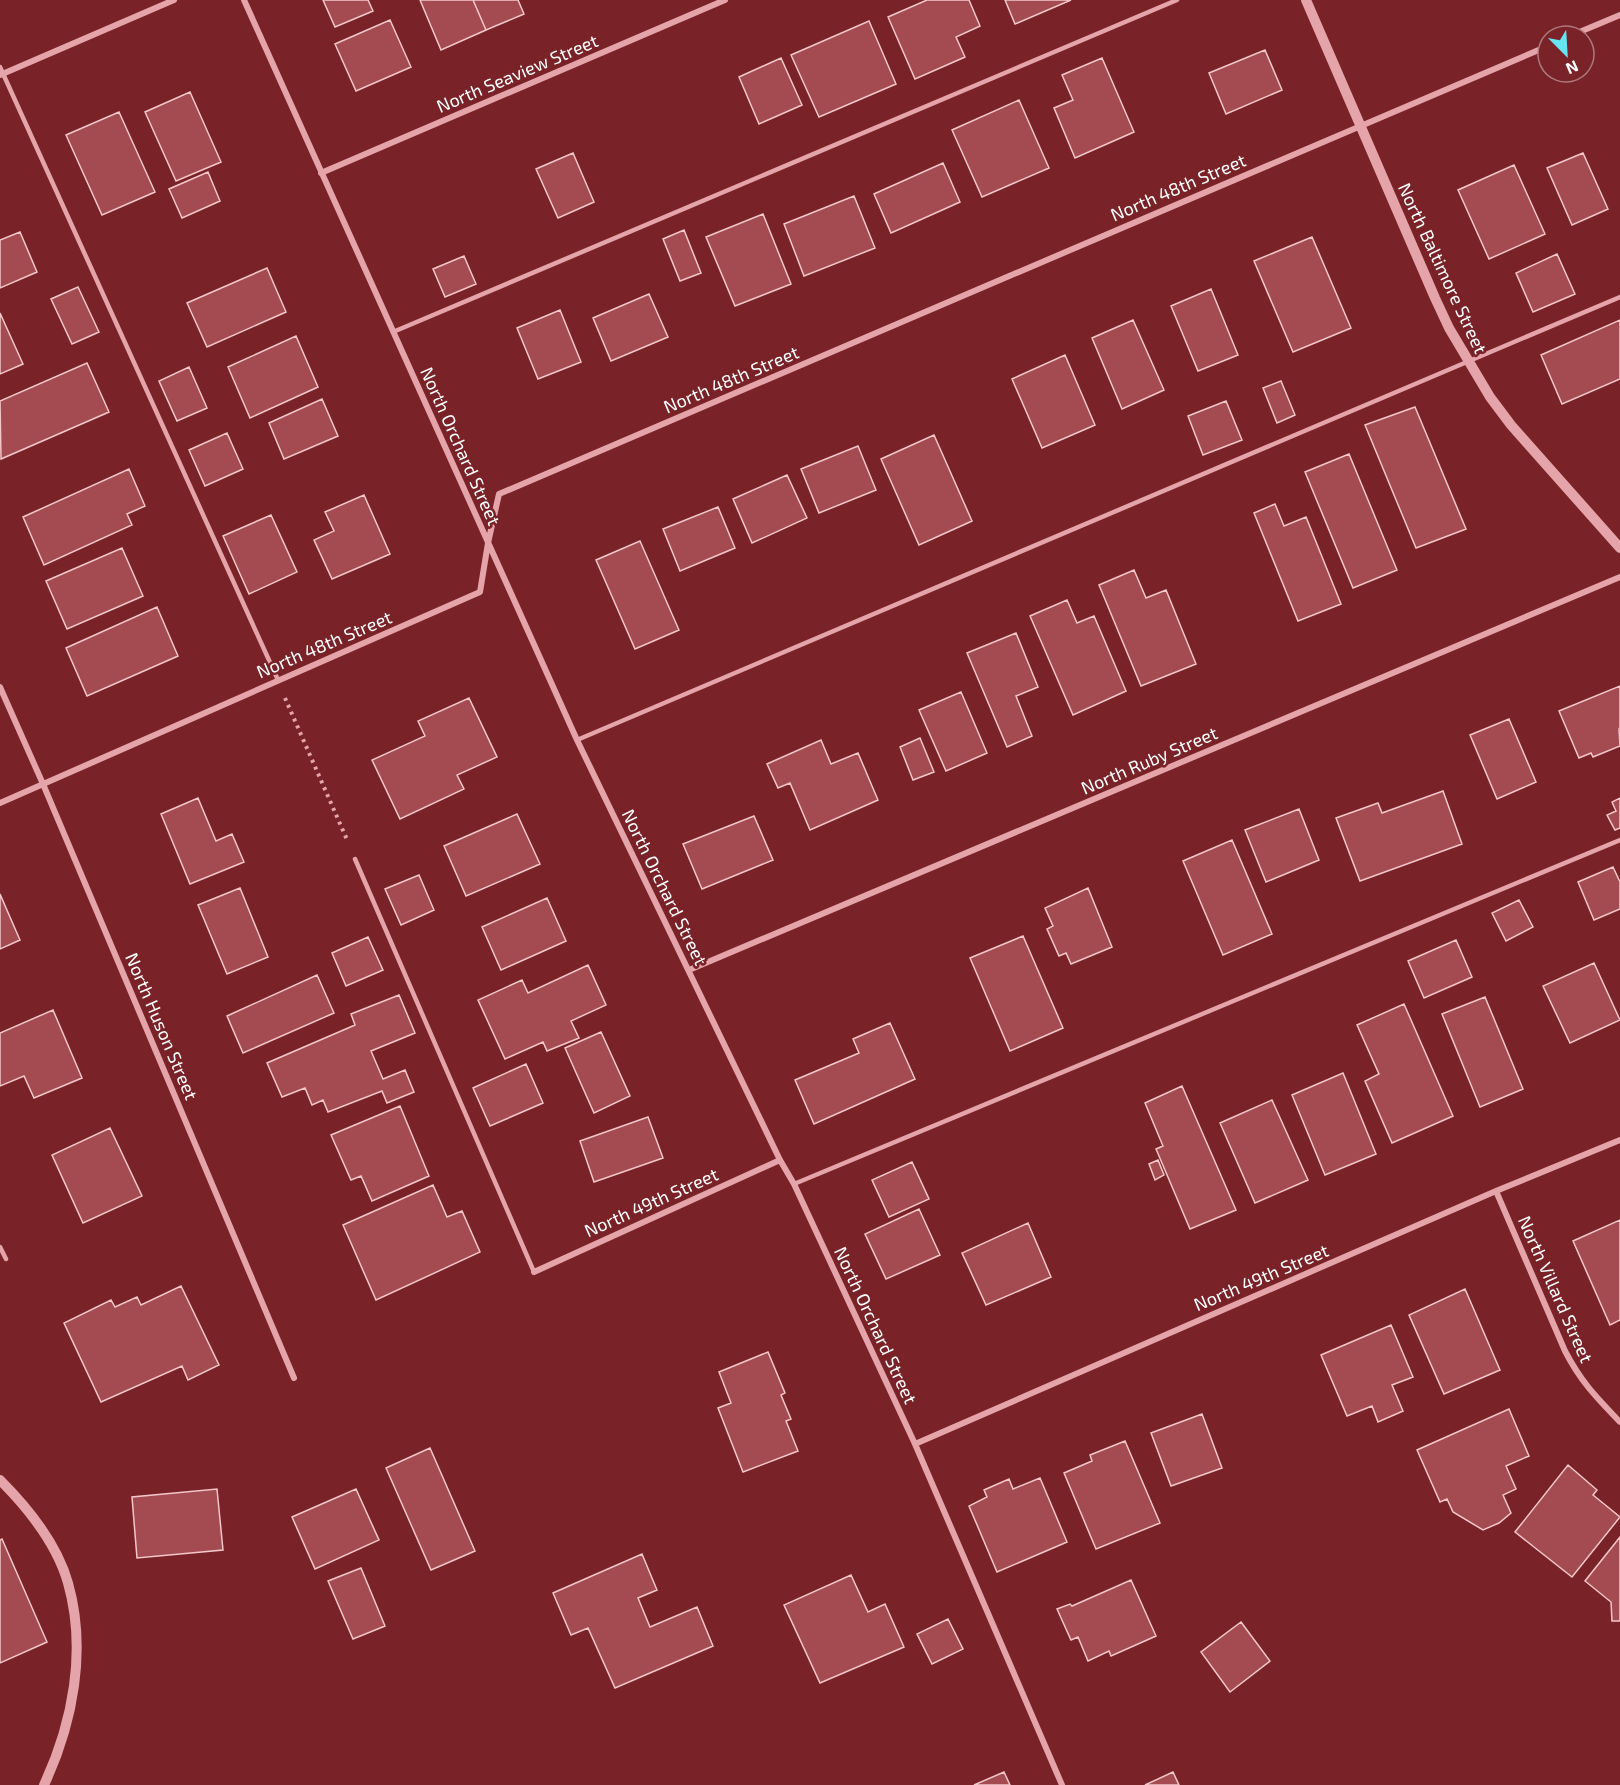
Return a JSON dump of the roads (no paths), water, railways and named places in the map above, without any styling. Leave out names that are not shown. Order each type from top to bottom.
[{"type":"street","points":[[1,72],[174,0]]},
{"type":"street","name":"North Orchard Street","points":[[244,0],[577,740],[780,1160],[794,1184],[915,1444],[1062,1785]]},
{"type":"street","name":"North Seaview Street","points":[[321,174],[725,0]]},
{"type":"street","name":"North Baltimore Street","points":[[1306,0],[1435,298],[1468,362],[1511,425],[1620,548]]},
{"type":"street","points":[[1596,25],[1620,15]]},
{"type":"street","name":"North 48th Street","points":[[0,802],[480,592],[488,543],[500,495],[1536,51]]},
{"type":"street","name":"North Ruby Street","points":[[689,970],[1620,577]]},
{"type":"street","name":"North Huson Street","points":[[0,687],[294,1378]]},
{"type":"street","name":"North 49th Street","points":[[915,1444],[1496,1191],[1620,1140]]},
{"type":"street","name":"North 49th Street","points":[[534,1272],[780,1160]]},
{"type":"street","name":"North Villard Street","points":[[1496,1191],[1576,1372],[1588,1389],[1620,1422]]},
{"type":"street","points":[[0,1480],[19,1499],[46,1536],[68,1582],[77,1638],[73,1698],[56,1761],[44,1785]]},
{"type":"lane","points":[[393,332],[1177,0]]},
{"type":"lane","points":[[1,72],[278,680]]},
{"type":"lane","points":[[577,740],[1620,297]]},
{"type":"lane","points":[[794,1184],[1620,840]]},
{"type":"lane","points":[[355,859],[534,1272]]},
{"type":"lane","points":[[0,1246],[6,1259]]}]
